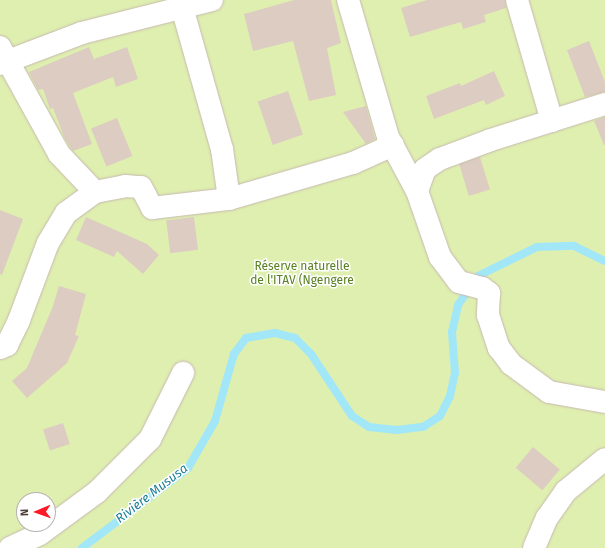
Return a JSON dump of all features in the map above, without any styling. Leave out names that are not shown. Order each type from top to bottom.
[{"type":"street","points":[[95,192],[59,154],[2,57],[181,5],[212,0]]},
{"type":"street","points":[[348,0],[393,145],[417,191],[440,257],[459,282],[482,288],[489,293],[488,315],[499,348],[511,364],[549,392],[605,402]]},
{"type":"street","points":[[517,0],[552,121]]},
{"type":"street","points":[[181,5],[222,149],[229,199]]},
{"type":"street","points":[[417,191],[425,169],[440,159],[605,104]]},
{"type":"street","points":[[0,348],[7,345],[20,320],[48,243],[66,213],[95,192],[125,186],[141,187],[152,208],[229,199],[353,163],[393,145]]},
{"type":"street","points":[[10,548],[40,534],[102,487],[150,439],[184,373]]},
{"type":"street","points":[[534,548],[548,518],[566,491],[605,459]]},
{"type":"green space","name":"Réserve naturelle de l'ITAV (Ngengere","points":[[0,0],[605,0],[605,548],[0,548]]},
{"type":"building","points":[[294,0],[331,0],[341,43],[327,48],[336,95],[309,101],[293,41],[253,51],[244,14]]},
{"type":"building","points":[[427,0],[505,0],[506,8],[484,15],[486,22],[463,29],[461,22],[410,37],[401,8]]},
{"type":"building","points":[[589,41],[605,82],[605,92],[585,97],[567,50]]},
{"type":"building","points":[[89,47],[94,59],[127,47],[138,79],[116,87],[113,77],[73,93],[92,144],[73,151],[65,139],[53,108],[50,109],[43,89],[38,90],[29,72]]},
{"type":"building","points":[[494,71],[505,96],[486,105],[484,100],[434,119],[426,96],[460,83],[461,86]]},
{"type":"building","points":[[288,91],[303,134],[273,145],[258,101]]},
{"type":"building","points":[[366,106],[375,139],[366,144],[343,112]]},
{"type":"building","points":[[605,117],[605,145],[604,145],[594,121]]},
{"type":"building","points":[[117,118],[132,156],[106,167],[91,128]]},
{"type":"building","points":[[480,157],[490,190],[469,196],[459,163]]},
{"type":"building","points":[[0,210],[23,219],[2,275],[0,274]]},
{"type":"building","points":[[86,217],[147,244],[159,255],[143,274],[117,251],[114,257],[76,240]]},
{"type":"building","points":[[194,217],[198,250],[170,253],[166,220]]},
{"type":"building","points":[[59,286],[86,294],[75,335],[79,336],[67,363],[27,398],[12,381],[27,368],[53,306]]},
{"type":"building","points":[[63,423],[70,444],[50,450],[43,429]]},
{"type":"building","points":[[533,447],[560,469],[542,490],[516,468]]},
{"type":"waterway","name":"Rivière Mususa","points":[[82,548],[188,468],[215,421],[234,354],[246,338],[275,333],[295,338],[311,354],[352,416],[369,427],[397,430],[423,427],[440,416],[450,396],[455,373],[452,332],[458,305],[478,276],[537,247],[574,246],[605,261]]}]
